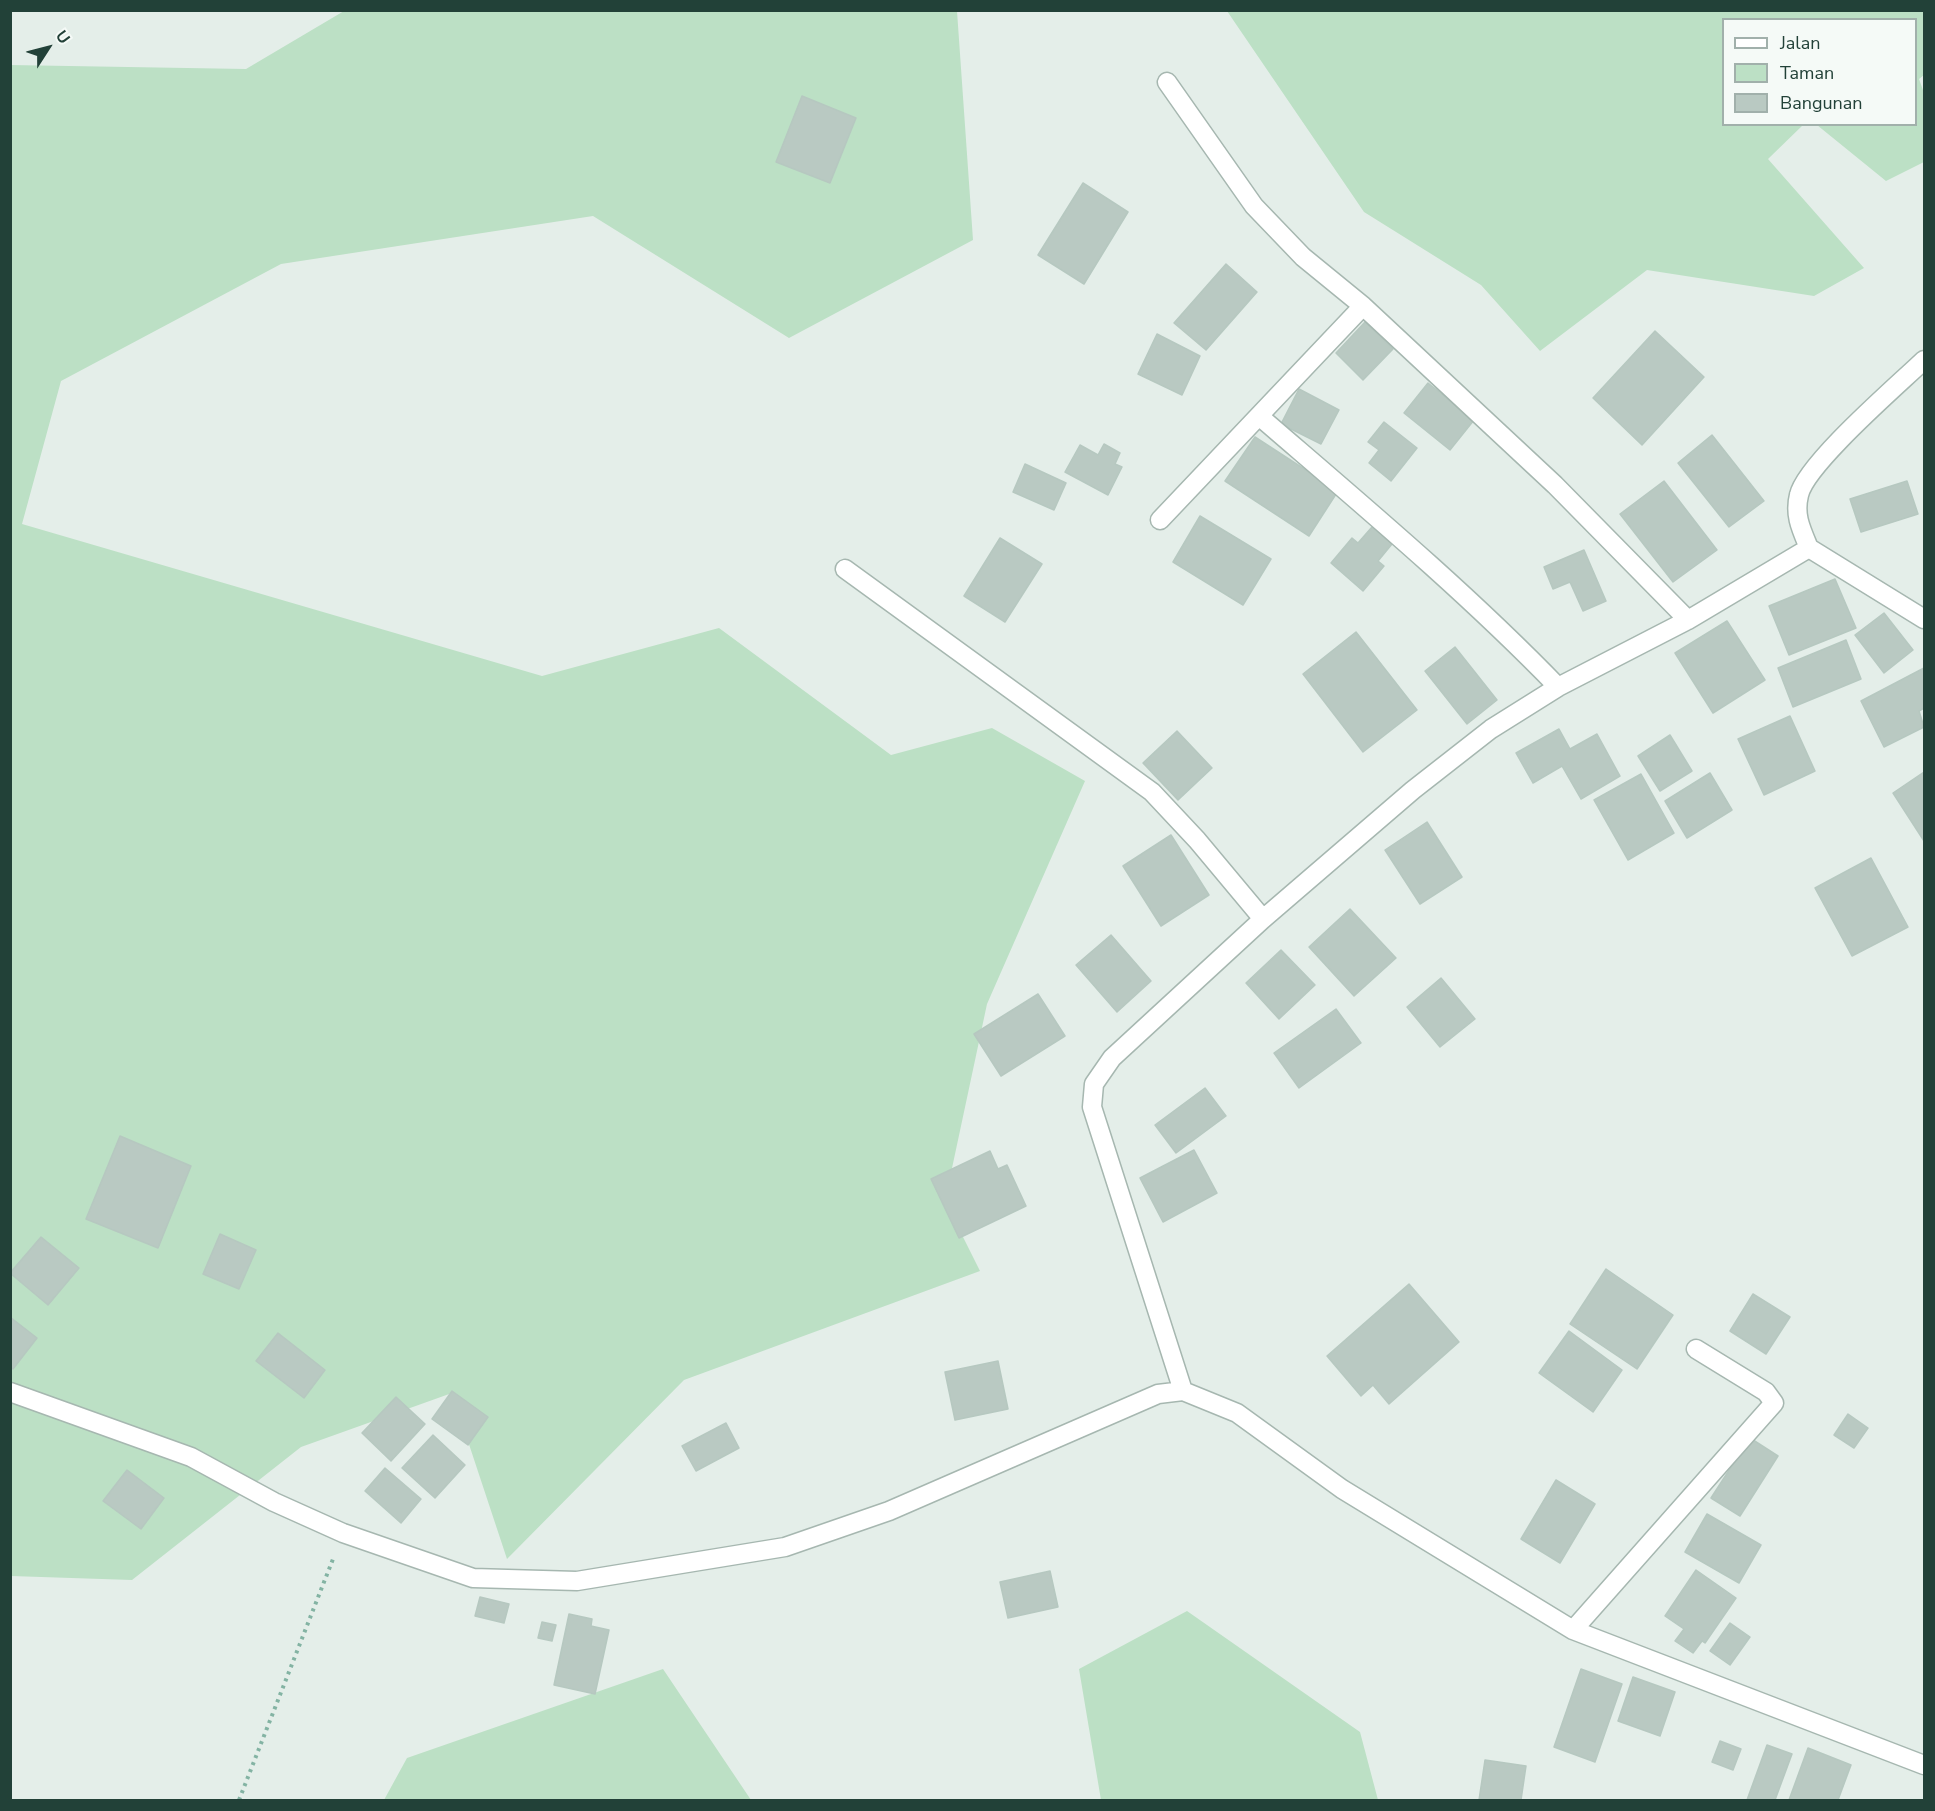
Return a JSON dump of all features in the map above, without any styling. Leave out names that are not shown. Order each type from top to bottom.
[{"type":"street","points":[[1167,82],[1254,206],[1303,257],[1363,306],[1556,485],[1688,620]]},
{"type":"street","points":[[1160,520],[1363,306]]},
{"type":"street","points":[[1924,360],[1818,462],[1799,493],[1797,520],[1809,548],[1924,619]]},
{"type":"street","points":[[1259,416],[1497,624],[1558,687]]},
{"type":"street","points":[[1183,1391],[1092,1107],[1094,1084],[1112,1058],[1263,919],[1413,790],[1491,729],[1558,687],[1688,620],[1809,548]]},
{"type":"street","points":[[845,569],[1152,792],[1197,840],[1263,919]]},
{"type":"street","points":[[1573,1630],[1774,1403],[1767,1392],[1696,1349]]},
{"type":"street","points":[[10,1392],[191,1457],[274,1502],[343,1533],[473,1578],[577,1581],[774,1549],[889,1511],[1158,1394],[1183,1391],[1237,1413],[1342,1489],[1573,1630],[1924,1765]]},
{"type":"path","points":[[239,1800],[343,1533]]},
{"type":"green space","points":[[344,11],[957,11],[973,240],[789,338],[593,216],[281,264],[61,381],[22,524],[542,676],[719,628],[891,755],[992,728],[1085,781],[987,1004],[945,1201],[980,1271],[684,1380],[507,1559],[452,1393],[301,1447],[132,1580],[11,1576],[10,65],[246,69]]},
{"type":"green space","points":[[1227,11],[1924,11],[1924,75],[1919,79],[1924,93],[1924,162],[1886,181],[1818,126],[1917,126],[1917,18],[1722,18],[1722,126],[1802,126],[1768,159],[1864,268],[1814,296],[1647,270],[1540,351],[1481,285],[1364,212]]},
{"type":"green space","points":[[1187,1611],[1360,1732],[1378,1800],[1101,1800],[1079,1669]]},
{"type":"green space","points":[[663,1669],[751,1800],[384,1800],[407,1758]]},
{"type":"building","points":[[802,96],[856,118],[830,183],[776,162]]},
{"type":"building","points":[[1083,183],[1128,212],[1084,284],[1038,255]]},
{"type":"building","points":[[1226,264],[1257,292],[1206,350],[1174,323]]},
{"type":"building","points":[[1365,322],[1393,349],[1363,380],[1336,353]]},
{"type":"building","points":[[1655,331],[1704,377],[1642,445],[1593,398]]},
{"type":"building","points":[[1157,334],[1200,356],[1182,395],[1138,374]]},
{"type":"building","points":[[1428,383],[1474,420],[1450,450],[1404,413]]},
{"type":"building","points":[[1299,389],[1339,410],[1321,444],[1281,424]]},
{"type":"building","points":[[1384,422],[1417,448],[1391,481],[1369,463],[1379,450],[1368,442]]},
{"type":"building","points":[[1712,435],[1764,501],[1729,527],[1678,463]]},
{"type":"building","points":[[1255,437],[1338,491],[1309,536],[1225,481]]},
{"type":"building","points":[[1104,444],[1120,453],[1115,464],[1122,467],[1108,495],[1065,472],[1080,445],[1098,455]]},
{"type":"building","points":[[1025,464],[1066,483],[1054,510],[1013,492]]},
{"type":"building","points":[[1664,481],[1717,550],[1673,582],[1620,514]]},
{"type":"building","points":[[1907,481],[1918,514],[1861,532],[1850,499]]},
{"type":"building","points":[[1200,516],[1271,559],[1243,605],[1173,562]]},
{"type":"building","points":[[1372,527],[1392,544],[1378,561],[1384,566],[1363,591],[1331,563],[1352,538],[1358,543]]},
{"type":"building","points":[[1000,538],[1042,564],[1005,622],[964,596]]},
{"type":"building","points":[[1584,550],[1606,601],[1583,611],[1570,582],[1553,589],[1544,567]]},
{"type":"building","points":[[1835,579],[1856,628],[1789,655],[1769,606]]},
{"type":"building","points":[[1884,613],[1913,650],[1884,673],[1855,635]]},
{"type":"building","points":[[1727,621],[1765,680],[1713,713],[1675,653]]},
{"type":"building","points":[[1356,632],[1417,710],[1363,752],[1303,674]]},
{"type":"building","points":[[1846,640],[1861,679],[1793,707],[1778,668]]},
{"type":"building","points":[[1455,647],[1497,700],[1467,724],[1425,671]]},
{"type":"building","points":[[1924,668],[1924,708],[1919,711],[1924,727],[1884,747],[1861,701]]},
{"type":"building","points":[[1790,716],[1815,771],[1764,795],[1738,739]]},
{"type":"building","points":[[1559,729],[1570,749],[1597,734],[1620,776],[1581,799],[1562,766],[1533,783],[1516,753]]},
{"type":"building","points":[[1177,731],[1212,768],[1178,800],[1143,763]]},
{"type":"building","points":[[1670,735],[1692,771],[1660,791],[1638,756]]},
{"type":"building","points":[[1924,772],[1924,841],[1893,793]]},
{"type":"building","points":[[1710,773],[1732,810],[1687,838],[1665,801]]},
{"type":"building","points":[[1641,774],[1674,833],[1628,860],[1594,800]]},
{"type":"building","points":[[1427,822],[1462,877],[1420,904],[1385,850]]},
{"type":"building","points":[[1171,835],[1209,895],[1161,926],[1123,866]]},
{"type":"building","points":[[1871,858],[1908,927],[1852,956],[1815,888]]},
{"type":"building","points":[[1350,909],[1396,958],[1354,996],[1309,947]]},
{"type":"building","points":[[1111,935],[1151,981],[1117,1012],[1076,965]]},
{"type":"building","points":[[1281,950],[1315,985],[1279,1019],[1246,983]]},
{"type":"building","points":[[1441,978],[1475,1019],[1440,1047],[1407,1007]]},
{"type":"building","points":[[1038,994],[1065,1036],[1001,1076],[974,1034]]},
{"type":"building","points":[[1336,1009],[1361,1043],[1299,1088],[1274,1053]]},
{"type":"building","points":[[1205,1088],[1226,1116],[1176,1153],[1155,1125]]},
{"type":"building","points":[[120,1136],[191,1166],[158,1248],[86,1219]]},
{"type":"building","points":[[1194,1150],[1217,1193],[1163,1222],[1140,1178]]},
{"type":"building","points":[[990,1151],[998,1169],[1007,1165],[1026,1206],[959,1238],[931,1179]]},
{"type":"building","points":[[220,1234],[256,1250],[239,1289],[203,1274]]},
{"type":"building","points":[[41,1237],[79,1268],[48,1305],[10,1273]]},
{"type":"building","points":[[1606,1269],[1673,1315],[1637,1369],[1570,1324]]},
{"type":"building","points":[[1409,1284],[1459,1342],[1389,1404],[1373,1385],[1361,1396],[1327,1356]]},
{"type":"building","points":[[1753,1294],[1790,1317],[1766,1354],[1730,1331]]},
{"type":"building","points":[[10,1317],[37,1338],[13,1369],[10,1367]]},
{"type":"building","points":[[1569,1331],[1622,1370],[1593,1412],[1539,1373]]},
{"type":"building","points":[[278,1333],[325,1370],[304,1398],[256,1361]]},
{"type":"building","points":[[998,1361],[1008,1409],[955,1420],[945,1372]]},
{"type":"building","points":[[452,1391],[488,1417],[468,1445],[432,1419]]},
{"type":"building","points":[[396,1397],[425,1424],[391,1461],[362,1433]]},
{"type":"building","points":[[1848,1414],[1868,1428],[1854,1448],[1834,1435]]},
{"type":"building","points":[[726,1423],[739,1448],[696,1471],[682,1446]]},
{"type":"building","points":[[433,1435],[465,1465],[435,1498],[402,1468]]},
{"type":"building","points":[[1750,1438],[1778,1456],[1740,1516],[1711,1498]]},
{"type":"building","points":[[385,1468],[421,1499],[401,1523],[365,1491]]},
{"type":"building","points":[[127,1470],[164,1498],[141,1529],[103,1501]]},
{"type":"building","points":[[1556,1480],[1595,1504],[1560,1563],[1521,1539]]},
{"type":"building","points":[[1707,1514],[1761,1545],[1739,1583],[1685,1552]]},
{"type":"building","points":[[1696,1570],[1736,1598],[1705,1643],[1702,1641],[1693,1653],[1675,1641],[1684,1629],[1665,1616]]},
{"type":"building","points":[[1050,1571],[1058,1607],[1008,1618],[1000,1582]]},
{"type":"building","points":[[480,1597],[509,1604],[504,1623],[475,1616]]},
{"type":"building","points":[[569,1614],[592,1619],[591,1626],[609,1630],[595,1694],[554,1685]]},
{"type":"building","points":[[542,1622],[556,1625],[552,1641],[538,1638]]},
{"type":"building","points":[[1730,1623],[1750,1637],[1730,1665],[1710,1651]]},
{"type":"building","points":[[1581,1669],[1622,1684],[1595,1762],[1554,1747]]},
{"type":"building","points":[[1633,1677],[1675,1692],[1660,1736],[1618,1721]]},
{"type":"building","points":[[1720,1741],[1741,1749],[1733,1770],[1712,1762]]},
{"type":"building","points":[[1767,1745],[1792,1754],[1775,1800],[1747,1800]]},
{"type":"building","points":[[1808,1748],[1851,1765],[1838,1800],[1789,1800]]},
{"type":"building","points":[[1485,1760],[1526,1766],[1521,1800],[1479,1800]]}]
